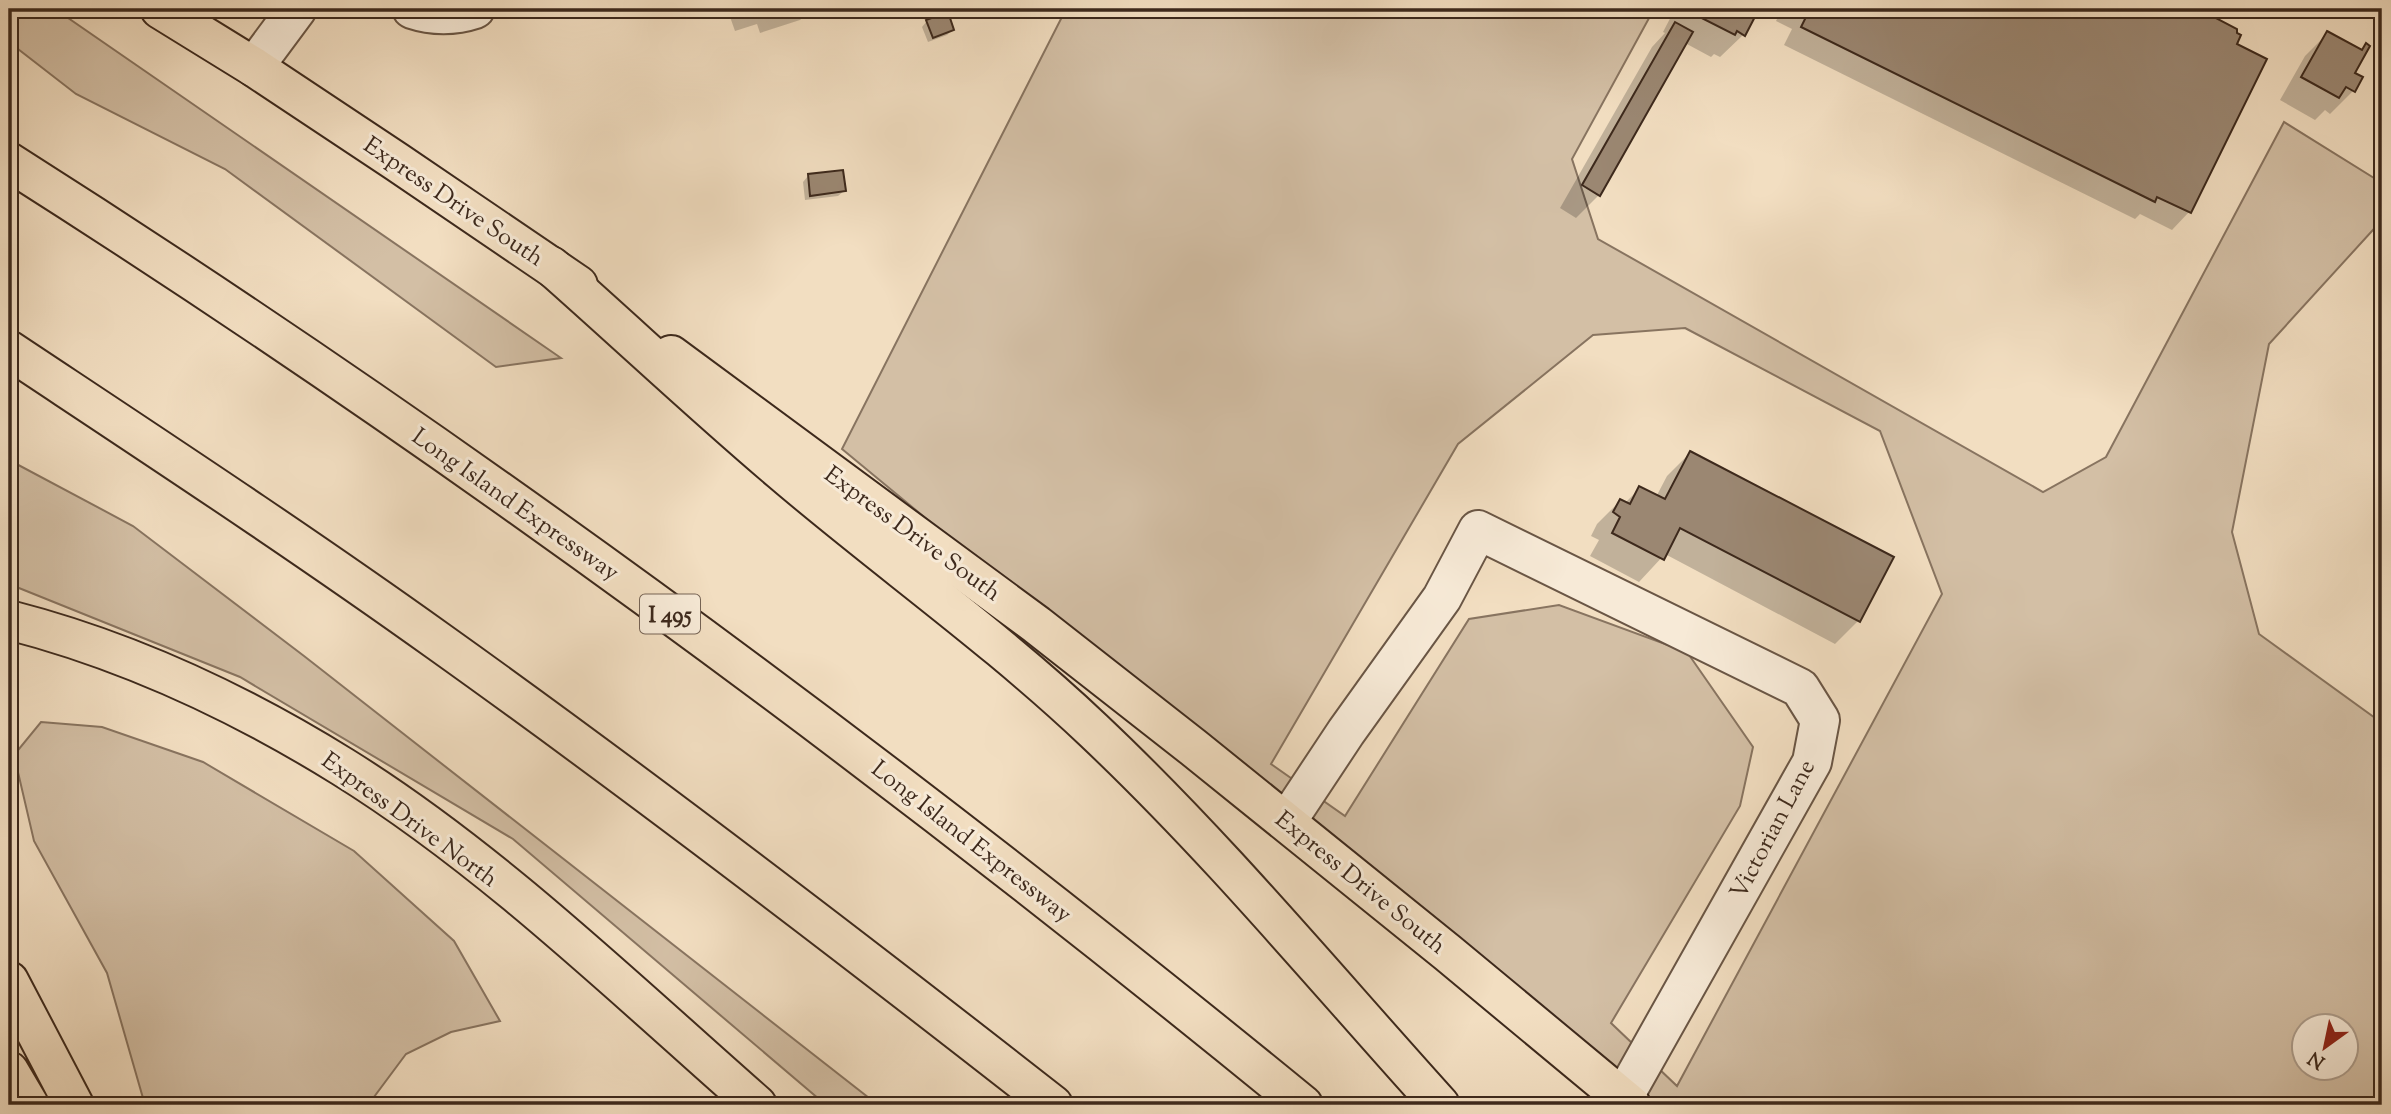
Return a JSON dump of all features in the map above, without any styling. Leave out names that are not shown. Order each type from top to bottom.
[{"type":"main road","name":"Express Drive South","points":[[160,9],[254,67],[551,266],[1037,625],[1287,821],[1627,1102]]},
{"type":"main road","name":"Long Island Expressway","points":[[9,162],[293,347],[508,497],[710,643],[929,806],[1132,965],[1303,1105]]},
{"type":"main road","points":[[551,266],[780,471],[961,615],[1091,729],[1166,801],[1440,1105]]},
{"type":"main road","points":[[9,350],[220,490],[435,639],[850,946],[1053,1105]]},
{"type":"main road","name":"Express Drive North","points":[[9,620],[120,656],[203,691],[273,726],[344,768],[478,864],[757,1105]]},
{"type":"main road","points":[[9,981],[74,1105]]},
{"type":"main road","points":[[9,1071],[29,1105]]},
{"type":"lane","points":[[254,67],[297,9]]},
{"type":"lane","points":[[412,9],[425,13],[459,14],[475,9]]},
{"type":"lane","name":"Victorian Lane","points":[[1287,821],[1346,732],[1442,598],[1478,530],[1800,688],[1820,720],[1812,762],[1627,1102]]},
{"type":"shaded area","points":[[9,9],[55,9],[561,358],[496,367],[225,169],[76,94],[9,42]]},
{"type":"shaded area","points":[[1066,9],[1654,9],[1572,159],[1598,239],[2043,492],[2106,457],[2284,122],[2382,183],[2382,220],[2269,344],[2232,532],[2259,634],[2382,723],[2382,1105],[1635,1105],[842,449]],"holes":[[[1685,328],[1880,431],[1942,594],[1677,1086],[1611,1023],[1740,806],[1753,747],[1687,652],[1559,605],[1469,619],[1345,816],[1271,764],[1458,444],[1593,335]]]},
{"type":"shaded area","points":[[9,460],[133,526],[304,656],[878,1105],[826,1105],[513,839],[240,677],[9,584]]},
{"type":"shaded area","points":[[41,722],[102,727],[203,762],[354,851],[454,941],[500,1021],[451,1032],[406,1054],[368,1105],[145,1105],[107,973],[34,841],[14,755]]},
{"type":"building","points":[[1684,9],[1759,9],[1745,36],[1737,31],[1735,35]]},
{"type":"building","points":[[1804,9],[2208,9],[2208,14],[2237,29],[2237,33],[2241,35],[2237,44],[2267,59],[2191,213],[2157,197],[2155,202],[1801,27],[1809,11]]},
{"type":"building","points":[[948,12],[954,30],[933,38],[926,20]]},
{"type":"building","points":[[1675,22],[1693,32],[1600,196],[1582,185]]},
{"type":"building","points":[[2327,31],[2362,50],[2366,43],[2370,46],[2355,73],[2363,77],[2355,92],[2346,87],[2339,98],[2301,77]]},
{"type":"building","points":[[843,170],[846,191],[810,196],[808,174]]},
{"type":"building","points":[[1690,451],[1894,557],[1860,622],[1680,528],[1664,560],[1612,533],[1620,517],[1613,512],[1620,499],[1630,504],[1639,486],[1665,499]]}]
